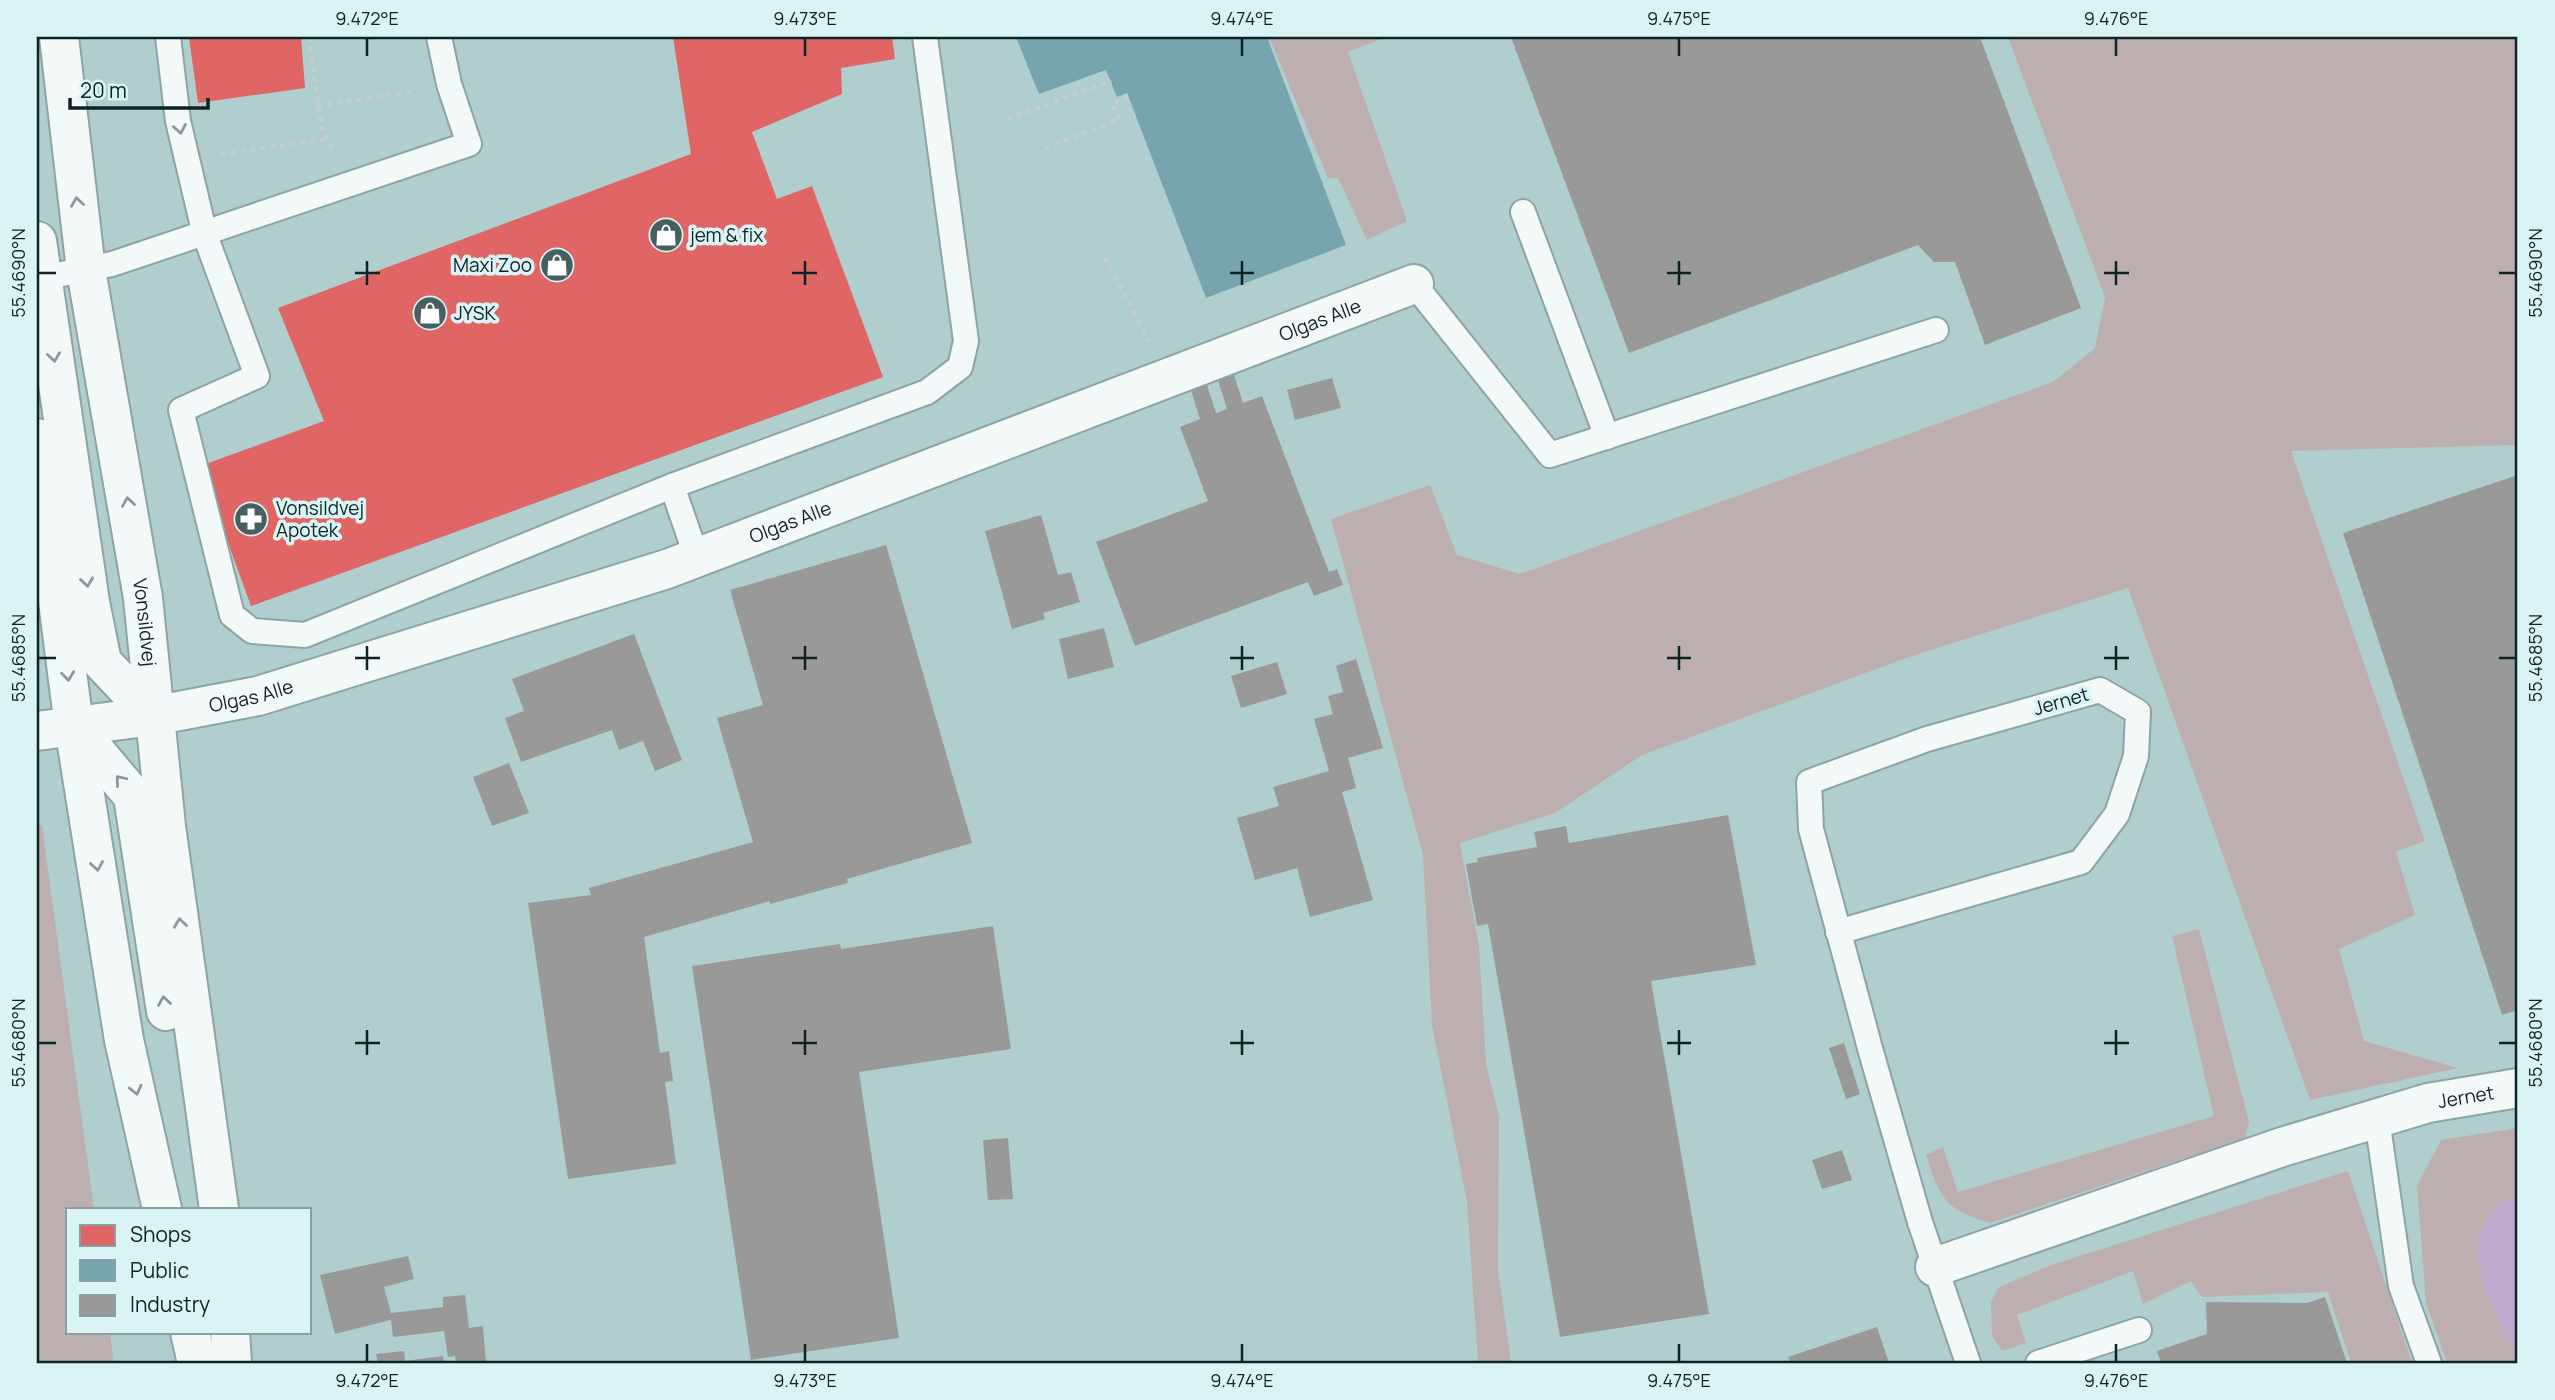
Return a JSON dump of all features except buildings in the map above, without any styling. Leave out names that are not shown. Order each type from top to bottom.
[{"type":"main road","name":"Vonsildvej","points":[[59,37],[86,270],[143,598],[153,716],[219,1208]]},
{"type":"main road","points":[[37,241],[39,279],[90,602],[102,662],[153,716]]},
{"type":"main road","name":"Olgas Alle","points":[[37,731],[153,716],[258,696],[697,558],[1167,376],[1414,284]]},
{"type":"main road","points":[[37,438],[74,726],[124,1040],[162,1208]]},
{"type":"main road","points":[[74,726],[133,796],[183,1120],[214,1208]]},
{"type":"main road","name":"Jernet","points":[[1935,1268],[2282,1147],[2428,1104],[2518,1088]]},
{"type":"main road","points":[[190,1334],[197,1363]]},
{"type":"main road","points":[[230,1334],[232,1363]]},
{"type":"lane","points":[[168,37],[186,159],[205,234],[257,376],[181,410],[232,615],[252,631],[305,635],[672,486],[928,392],[960,367],[966,341],[925,37]]},
{"type":"lane","points":[[39,279],[86,270],[143,254],[469,144],[449,84],[439,37]]},
{"type":"lane","points":[[1523,212],[1607,437]]},
{"type":"lane","points":[[1414,284],[1550,455],[1936,330]]},
{"type":"lane","points":[[672,486],[697,558]]},
{"type":"lane","name":"Jernet","points":[[1838,932],[2081,862],[2117,814],[2136,756],[2138,712],[2100,690],[1927,739],[1809,782],[1811,830],[1838,932],[1920,1222],[1968,1363]]},
{"type":"lane","points":[[2377,1119],[2402,1286],[2429,1363]]},
{"type":"lane","points":[[2038,1363],[2139,1330]]},
{"type":"path","points":[[309,37],[321,125],[351,184]]},
{"type":"path","points":[[1007,119],[1111,81]]},
{"type":"path","points":[[317,106],[449,84]]},
{"type":"path","points":[[1045,148],[1119,120],[1112,103],[1129,97]]},
{"type":"path","points":[[186,159],[328,139]]},
{"type":"path","points":[[1105,258],[1167,376]]},
{"type":"shaded area","points":[[1269,37],[1386,37],[1348,52],[1407,221],[1367,240],[1338,178],[1328,178]]},
{"type":"shaded area","points":[[2008,37],[2518,37],[2518,445],[2291,451],[2425,841],[2396,852],[2415,915],[2339,949],[2364,1041],[2458,1068],[2310,1100],[2128,588],[1912,656],[1642,755],[1555,813],[1460,843],[1479,946],[1486,1064],[1499,1117],[1498,1269],[1511,1363],[1478,1363],[1467,1202],[1432,1025],[1423,855],[1331,519],[1430,485],[1457,555],[1520,574],[2053,382],[2095,348],[2105,297]]},
{"type":"shaded area","points":[[37,823],[42,826],[94,1208],[66,1208],[66,1334],[110,1334],[114,1363],[37,1363]]},
{"type":"shaded area","points":[[2199,929],[2249,1122],[2245,1138],[1990,1223],[1953,1207],[1940,1192],[1926,1155],[1943,1147],[1958,1192],[2214,1116],[2172,936]]},
{"type":"shaded area","points":[[2518,1128],[2518,1363],[2447,1363],[2426,1303],[2417,1186],[2441,1140]]},
{"type":"shaded area","points":[[2348,1171],[2412,1363],[2351,1363],[2328,1292],[2202,1297],[2191,1281],[2143,1304],[2133,1271],[2017,1315],[2026,1343],[2002,1351],[1992,1336],[1991,1302],[1999,1287],[2051,1265]]},
{"type":"shaded area","points":[[2509,1198],[2518,1201],[2518,1357],[2488,1297],[2478,1251],[2481,1230],[2491,1212]]},
{"type":"place","name":"jem & fix","points":[[666,235]]},
{"type":"place","name":"Maxi Zoo","points":[[557,265]]},
{"type":"place","name":"JYSK","points":[[430,313]]},
{"type":"place","name":"Vonsildvej Apotek","points":[[251,519]]}]
